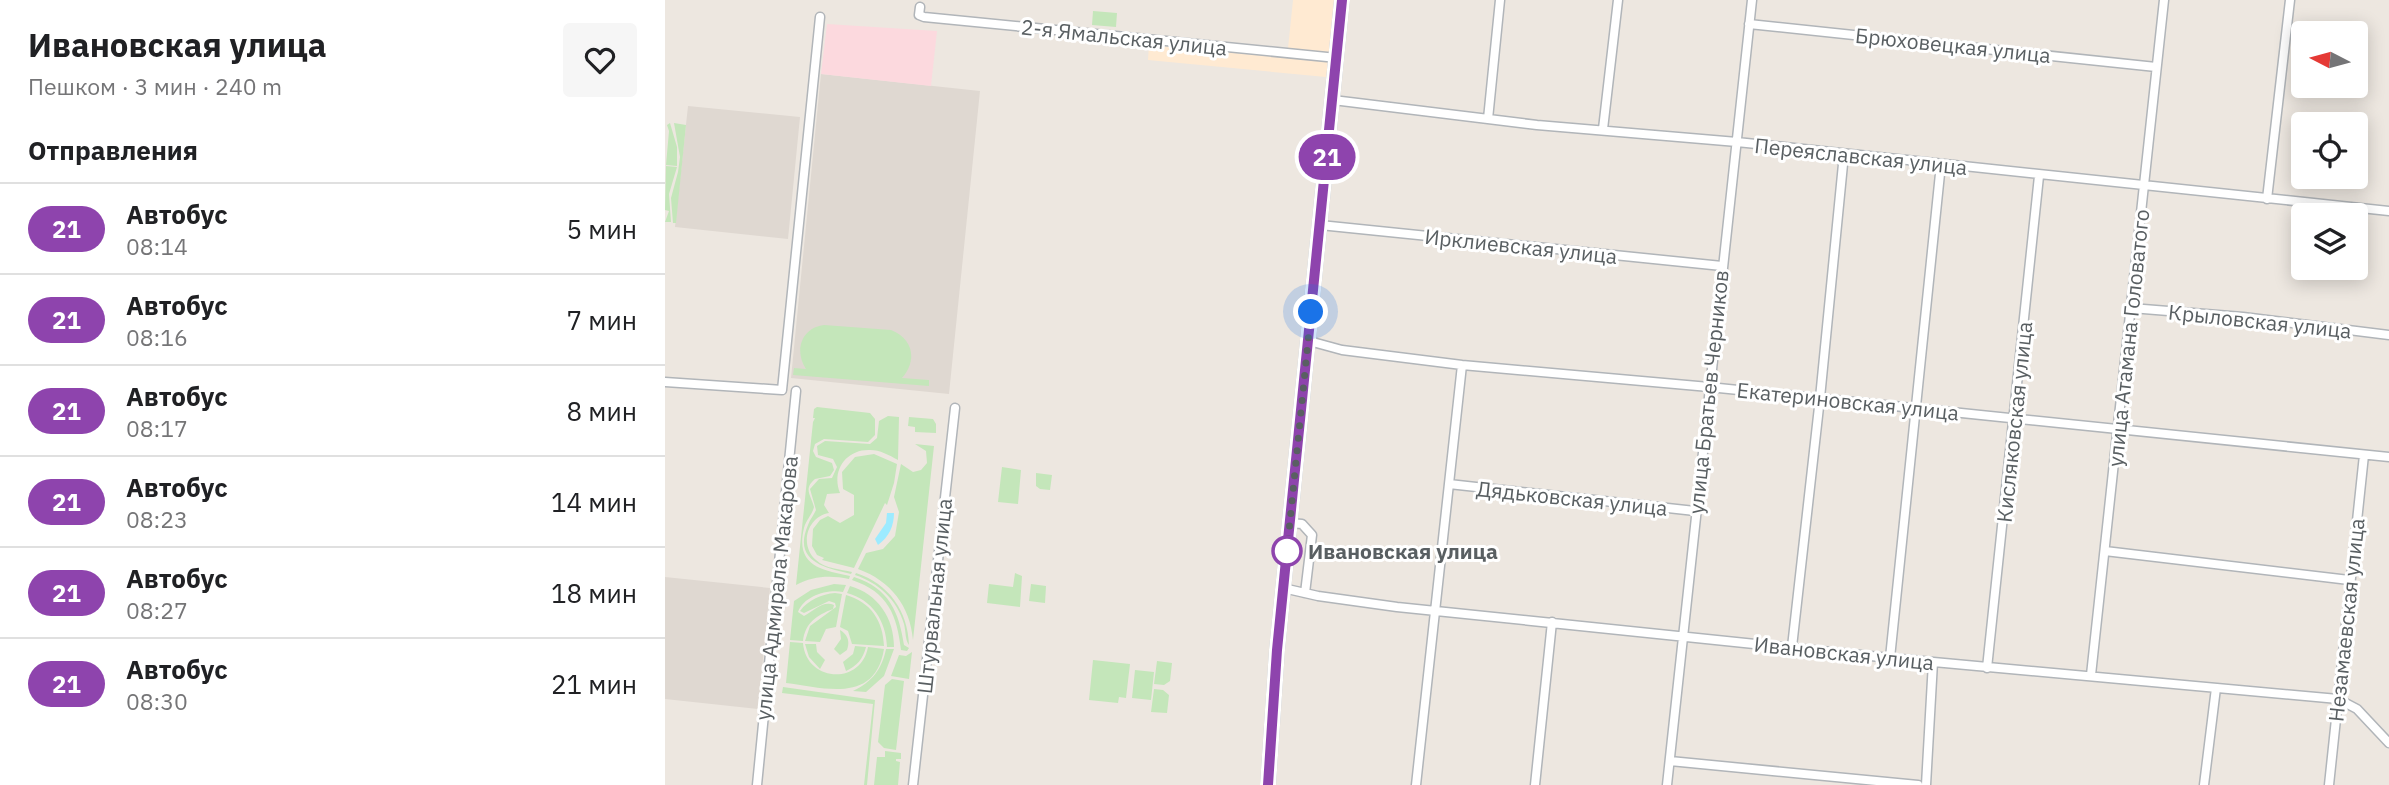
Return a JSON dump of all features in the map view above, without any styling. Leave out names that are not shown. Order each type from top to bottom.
[{"type":"main road","points":[[1268,785],[1283,588],[1342,0]]},
{"type":"street","points":[[1488,119],[1500,0]]},
{"type":"street","points":[[1603,129],[1618,0]]},
{"type":"street","name":"улица Братьев Черников","points":[[1667,785],[1752,0]]},
{"type":"street","name":"улица Атамана Головатого","points":[[2091,675],[2164,0]]},
{"type":"street","points":[[2267,199],[2290,0]]},
{"type":"street","name":"2-я Ямальская улица","points":[[920,7],[919,15],[924,17],[1337,58]]},
{"type":"street","points":[[665,382],[782,390],[820,17]]},
{"type":"street","name":"Брюховецкая улица","points":[[1749,24],[2156,67]]},
{"type":"street","name":"Переяславская улица","points":[[1333,100],[1488,119],[1737,142],[2389,211]]},
{"type":"street","points":[[1792,647],[1844,154]]},
{"type":"street","points":[[1889,659],[1941,164]]},
{"type":"street","name":"Кисляковская улица","points":[[1987,667],[2039,176]]},
{"type":"street","name":"Ирклиевская улица","points":[[1320,225],[1722,266]]},
{"type":"street","name":"Крыловская улица","points":[[2131,308],[2243,317],[2389,335]]},
{"type":"street","name":"Екатериновская улица","points":[[1308,341],[1342,350],[1462,365],[1820,398],[2389,457]]},
{"type":"street","points":[[1416,785],[1462,365]]},
{"type":"street","name":"улица Адмирала Макарова","points":[[757,785],[796,391]]},
{"type":"street","name":"Штурвальная улица","points":[[913,785],[955,408]]},
{"type":"street","name":"Незамаевская улица","points":[[2329,785],[2364,455]]},
{"type":"street","name":"Дядьковская улица","points":[[1449,484],[1695,511]]},
{"type":"street","points":[[1290,523],[1302,523],[1312,535],[1305,593]]},
{"type":"street","points":[[2105,551],[2349,580]]},
{"type":"street","name":"Ивановская улица","points":[[1283,588],[1360,602],[1889,659],[2338,699],[2357,709],[2389,743]]},
{"type":"street","points":[[1535,785],[1552,622]]},
{"type":"street","points":[[1926,785],[1933,662]]},
{"type":"street","points":[[2204,785],[2216,688]]},
{"type":"street","points":[[1670,761],[1918,785]]},
{"type":"shaded area","points":[[1293,0],[1338,0],[1330,74],[1326,77],[1148,60],[1149,45],[1287,58]]},
{"type":"shaded area","points":[[827,24],[937,31],[931,86],[821,74]]},
{"type":"shaded area","points":[[821,74],[980,91],[949,394],[791,378]]},
{"type":"shaded area","points":[[688,106],[800,117],[788,239],[675,227]]},
{"type":"shaded area","points":[[665,577],[770,588],[758,709],[665,699]]},
{"type":"green space","points":[[1093,11],[1117,13],[1116,27],[1092,25]]},
{"type":"green space","points":[[670,123],[677,147],[677,166],[666,165],[669,131],[667,125]]},
{"type":"green space","points":[[674,123],[686,125],[676,223],[673,223],[671,198],[680,157]]},
{"type":"green space","points":[[666,166],[677,167],[669,194],[671,222],[665,222],[669,211],[665,210]]},
{"type":"green space","points":[[824,325],[891,330],[899,334],[911,351],[910,365],[902,378],[929,380],[929,386],[793,375],[794,368],[806,369],[800,348],[805,335]]},
{"type":"green space","points":[[817,407],[870,413],[875,419],[875,435],[868,442],[824,439],[815,444],[813,451],[816,457],[832,463],[834,470],[830,476],[815,479],[809,486],[814,507],[804,528],[803,551],[813,564],[820,568],[850,576],[849,579],[815,578],[796,585],[814,409]]},
{"type":"green space","points":[[888,416],[899,417],[898,460],[870,450],[848,457],[839,469],[840,493],[827,494],[824,505],[829,513],[815,520],[808,532],[808,547],[816,560],[828,567],[852,572],[851,574],[822,566],[808,555],[804,547],[804,537],[816,510],[810,489],[819,479],[832,478],[837,467],[833,459],[818,455],[817,446],[825,441],[870,444],[877,438],[879,421]]},
{"type":"green space","points":[[909,417],[933,419],[936,433],[915,432],[915,427],[908,426]]},
{"type":"green space","points":[[915,444],[934,446],[913,640],[908,616],[897,596],[880,580],[858,569],[866,553],[883,549],[895,536],[899,512],[894,497],[901,464],[913,472],[921,470],[927,463],[926,451]]},
{"type":"green space","points":[[874,454],[897,464],[887,505],[885,503],[854,568],[822,560],[824,558],[817,555],[812,546],[813,529],[820,520],[828,516],[840,523],[854,515],[854,495],[843,489],[842,472],[855,457]]},
{"type":"green space","points":[[1002,467],[1021,470],[1018,504],[998,502]]},
{"type":"green space","points":[[1036,473],[1052,475],[1050,490],[1036,486]]},
{"type":"green space","points":[[856,573],[878,584],[895,600],[905,621],[909,645],[901,615],[892,600],[872,583],[855,575]]},
{"type":"green space","points":[[1015,573],[1022,576],[1020,607],[987,603],[989,584],[1013,587]]},
{"type":"green space","points":[[854,577],[876,588],[890,603],[899,622],[904,645],[909,648],[907,651],[901,650],[897,626],[889,606],[874,591],[852,580]]},
{"type":"green space","points":[[834,584],[846,585],[843,592],[823,593],[811,598],[798,612],[804,616],[826,604],[834,605],[833,609],[813,620],[806,629],[803,641],[790,640],[794,601],[811,590]]},
{"type":"green space","points":[[1031,584],[1046,586],[1045,603],[1029,601]]},
{"type":"green space","points":[[850,586],[869,595],[883,609],[891,626],[894,647],[887,647],[884,628],[876,612],[864,601],[847,593]]},
{"type":"green space","points":[[842,594],[836,627],[826,629],[820,642],[805,641],[810,626],[836,607],[835,603],[829,601],[804,613],[800,611],[816,598]]},
{"type":"green space","points":[[846,595],[862,602],[874,614],[881,628],[884,646],[852,644],[848,631],[840,627]]},
{"type":"green space","points":[[840,630],[847,636],[848,644],[847,650],[840,655],[834,649],[841,639]]},
{"type":"green space","points":[[790,642],[803,643],[806,656],[813,666],[834,674],[855,668],[863,660],[868,647],[884,649],[879,666],[870,678],[859,685],[832,689],[816,688],[786,683]]},
{"type":"green space","points":[[805,644],[816,644],[817,652],[825,660],[820,669],[809,657]]},
{"type":"green space","points":[[855,646],[866,647],[859,662],[846,671],[843,662],[853,654]]},
{"type":"green space","points":[[886,649],[894,649],[884,676],[866,692],[853,691],[875,674]]},
{"type":"green space","points":[[912,652],[909,679],[891,676],[899,655],[906,656]]},
{"type":"green space","points":[[1093,660],[1130,664],[1126,698],[1119,697],[1118,703],[1089,700]]},
{"type":"green space","points":[[1157,661],[1172,663],[1170,681],[1164,685],[1154,684]]},
{"type":"green space","points":[[1135,670],[1154,672],[1151,700],[1132,698]]},
{"type":"green space","points":[[892,679],[904,681],[896,750],[884,748],[878,742],[885,685]]},
{"type":"green space","points":[[783,687],[875,700],[867,785],[864,785],[873,704],[782,693]]},
{"type":"green space","points":[[1154,689],[1163,690],[1169,695],[1167,713],[1151,712]]},
{"type":"green space","points":[[885,751],[901,753],[901,759],[896,759],[900,762],[898,785],[874,785],[877,757],[885,757]]},
{"type":"water","points":[[887,513],[894,513],[892,527],[878,545],[875,539],[886,523]]},
{"type":"bus line","name":"21","points":[[1268,785],[1277,650],[1342,0]]},
{"type":"place","name":"Ивановская улица","points":[[1287,551]]},
{"type":"route","points":[[1287,551],[1311,312]]}]
